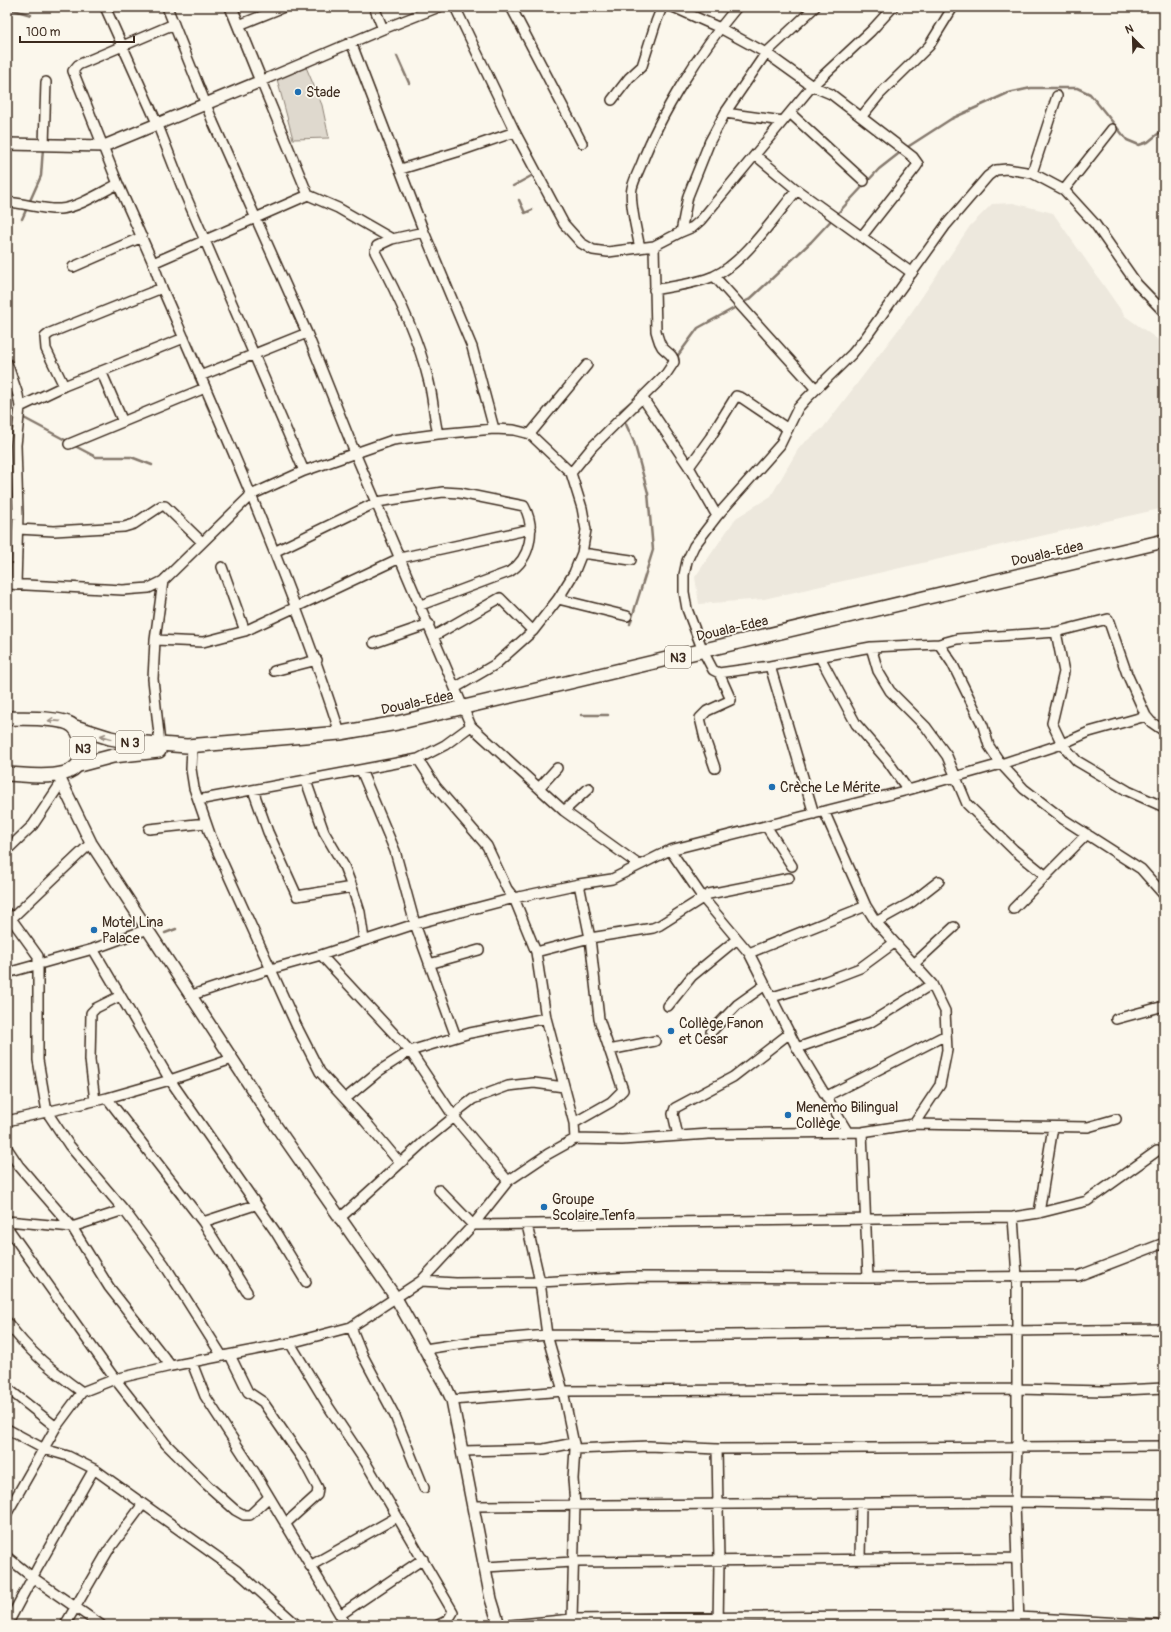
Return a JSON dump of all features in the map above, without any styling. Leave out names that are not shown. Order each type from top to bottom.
[{"type":"highway","name":"Douala-Edea","points":[[189,746],[340,733],[397,723],[463,709],[1164,542]]},
{"type":"highway","name":"N3","points":[[7,718],[59,721],[75,727],[81,738],[83,749],[82,759],[79,765],[60,779],[7,774]]},
{"type":"highway","name":"N 3","points":[[75,727],[110,738],[189,746]]},
{"type":"highway","name":"N 3","points":[[79,765],[113,756],[189,746]]},
{"type":"main road","points":[[7,144],[104,146],[207,102],[261,81],[231,7]]},
{"type":"main road","points":[[60,779],[91,843],[192,995],[232,1059],[339,1219],[396,1298],[452,1400],[486,1567],[491,1599],[499,1625]]},
{"type":"street","points":[[105,7],[157,123],[253,354],[304,471]]},
{"type":"street","points":[[167,7],[207,102],[225,150],[257,218],[307,333],[355,453],[421,605],[463,709],[472,726],[564,811],[639,865]]},
{"type":"street","points":[[239,25],[284,7]]},
{"type":"street","points":[[374,7],[383,29]]},
{"type":"street","points":[[392,239],[338,208],[308,195],[261,81],[351,42],[439,7]]},
{"type":"street","points":[[455,7],[515,132],[564,224],[581,243],[593,250],[608,252],[654,246],[693,227],[701,220],[812,86],[871,31],[893,7]]},
{"type":"street","points":[[511,7],[582,143]]},
{"type":"street","points":[[612,100],[632,74],[642,66],[662,7]]},
{"type":"street","points":[[674,7],[720,28],[766,54],[812,86],[831,94],[862,116],[913,157],[918,164],[862,236]]},
{"type":"street","points":[[640,248],[634,218],[632,188],[649,143],[665,114],[720,28],[737,7]]},
{"type":"street","points":[[681,232],[688,196],[710,141],[726,112],[766,54],[815,7]]},
{"type":"street","points":[[862,116],[880,94],[929,46],[953,7]]},
{"type":"street","points":[[174,24],[78,65],[73,71],[118,184],[154,263],[162,288],[276,552],[317,660],[340,733]]},
{"type":"street","points":[[351,42],[424,232],[472,347],[494,429]]},
{"type":"street","points":[[44,145],[46,82]]},
{"type":"street","points":[[1032,173],[1057,96]]},
{"type":"street","points":[[726,112],[783,121]]},
{"type":"street","points":[[790,113],[864,181]]},
{"type":"street","points":[[1064,190],[1112,129]]},
{"type":"street","points":[[401,169],[515,132]]},
{"type":"street","points":[[755,155],[797,190],[912,273]]},
{"type":"street","points":[[715,768],[700,718],[707,711],[731,700],[719,674],[713,670],[703,651],[688,609],[684,592],[684,575],[687,561],[694,546],[717,516],[780,445],[798,408],[816,388],[852,354],[946,225],[988,176],[996,170],[1008,169],[1032,173],[1064,190],[1079,203],[1096,224],[1137,284],[1164,312]]},
{"type":"street","points":[[7,202],[24,203],[47,208],[65,208],[118,184]]},
{"type":"street","points":[[654,290],[714,276],[731,266],[758,238],[797,190]]},
{"type":"street","points":[[154,263],[308,195]]},
{"type":"street","points":[[424,232],[392,239],[377,246],[375,252],[389,279],[418,347],[429,383],[438,434]]},
{"type":"street","points":[[73,267],[142,237]]},
{"type":"street","points":[[570,473],[593,446],[666,374],[674,362],[673,357],[663,348],[658,340],[654,290],[654,246]]},
{"type":"street","points":[[714,276],[745,312],[816,388]]},
{"type":"street","points":[[64,386],[46,349],[45,337],[50,332],[162,288]]},
{"type":"street","points":[[200,376],[307,333]]},
{"type":"street","points":[[20,407],[64,386],[184,338]]},
{"type":"street","points":[[7,363],[18,395],[20,407],[12,444],[18,514],[18,529],[12,585],[138,590],[149,588],[163,581],[251,495],[304,471],[392,440],[494,429],[514,430],[530,434],[570,473],[582,508],[586,530],[582,553],[574,573],[558,599],[533,631],[496,664],[455,688]]},
{"type":"street","points":[[530,434],[587,365]]},
{"type":"street","points":[[101,371],[123,422]]},
{"type":"street","points":[[69,444],[206,388]]},
{"type":"street","points":[[689,467],[710,438],[736,396],[742,398],[788,429]]},
{"type":"street","points":[[642,397],[689,467],[717,516]]},
{"type":"street","points":[[276,552],[377,502],[443,492],[460,493],[519,503],[524,506],[531,529],[529,544],[517,568],[421,605]]},
{"type":"street","points":[[18,529],[81,530],[124,527],[134,524],[161,506],[165,506],[202,542]]},
{"type":"street","points":[[7,514],[18,514]]},
{"type":"street","points":[[155,640],[203,642],[245,631],[400,558],[531,529]]},
{"type":"street","points":[[582,553],[631,560]]},
{"type":"street","points":[[222,567],[245,631]]},
{"type":"street","points":[[160,744],[153,679],[155,640],[163,581]]},
{"type":"street","points":[[434,636],[500,598],[533,631]]},
{"type":"street","points":[[558,599],[627,616]]},
{"type":"street","points":[[719,674],[871,647],[939,644],[956,639],[1056,632],[1108,619],[1127,674],[1146,716],[1151,722],[1164,731]]},
{"type":"street","points":[[374,643],[429,624]]},
{"type":"street","points":[[1056,632],[1064,672],[1052,723],[1062,744],[1081,763],[1128,791],[1164,807]]},
{"type":"street","points":[[939,644],[952,663],[984,726],[989,746],[1001,764],[1028,792],[1063,819],[1141,869],[1164,895]]},
{"type":"street","points":[[871,647],[878,671],[890,691],[926,727],[947,756],[967,804],[971,810],[1014,850],[1046,876]]},
{"type":"street","points":[[820,657],[856,724],[888,760],[908,790]]},
{"type":"street","points":[[274,671],[317,660]]},
{"type":"street","points":[[770,666],[814,814]]},
{"type":"street","points":[[192,995],[271,968],[321,955],[415,924],[514,898],[579,884],[612,879],[670,850],[908,790],[1001,764],[1062,744],[1089,732],[1146,716]]},
{"type":"street","points":[[198,800],[418,759],[445,745],[472,726]]},
{"type":"street","points":[[189,746],[192,777],[206,824],[320,1072],[400,1163]]},
{"type":"street","points":[[418,759],[436,788],[486,846],[507,889],[514,898],[536,952],[546,1018],[574,1123],[575,1139]]},
{"type":"street","points":[[538,788],[557,768]]},
{"type":"street","points":[[361,770],[395,851],[415,924],[456,1037]]},
{"type":"street","points":[[7,850],[33,825],[60,779]]},
{"type":"street","points":[[306,781],[324,832],[344,866],[352,887],[360,912],[364,940]]},
{"type":"street","points":[[564,811],[589,788]]},
{"type":"street","points":[[253,790],[268,832],[297,896],[352,887]]},
{"type":"street","points":[[824,811],[866,906],[876,922],[932,984],[945,1012],[947,1050],[940,1085],[914,1124]]},
{"type":"street","points":[[150,829],[206,824]]},
{"type":"street","points":[[766,826],[792,866]]},
{"type":"street","points":[[1013,909],[1087,834]]},
{"type":"street","points":[[91,843],[10,915],[35,949],[40,964],[38,1060],[47,1112],[69,1145],[124,1210],[164,1264],[226,1355],[248,1392],[263,1402],[303,1460],[318,1488],[317,1495],[285,1524]]},
{"type":"street","points":[[670,850],[703,898],[749,953],[797,1048],[847,1131]]},
{"type":"street","points":[[536,952],[590,938],[653,928],[709,894],[789,878]]},
{"type":"street","points":[[876,922],[912,902],[939,881]]},
{"type":"street","points":[[574,1123],[611,1102],[623,1090],[609,1050],[597,1008],[590,938],[579,884]]},
{"type":"street","points":[[749,953],[866,906]]},
{"type":"street","points":[[914,964],[954,927]]},
{"type":"street","points":[[7,973],[93,949],[148,929]]},
{"type":"street","points":[[668,1006],[692,976],[737,939]]},
{"type":"street","points":[[772,997],[826,981],[860,968],[894,943]]},
{"type":"street","points":[[93,949],[170,1080],[275,1231],[306,1282]]},
{"type":"street","points":[[429,964],[479,950]]},
{"type":"street","points":[[321,955],[410,1051],[454,1117],[508,1181]]},
{"type":"street","points":[[797,1048],[871,1022],[932,984]]},
{"type":"street","points":[[711,1032],[737,1005],[765,985]]},
{"type":"street","points":[[95,1101],[90,1060],[92,1013],[96,1008],[120,996]]},
{"type":"street","points":[[1116,1019],[1164,1006]]},
{"type":"street","points":[[345,1100],[379,1071],[410,1051],[456,1037],[497,1027],[546,1018]]},
{"type":"street","points":[[678,1136],[673,1114],[675,1108],[733,1077],[790,1033]]},
{"type":"street","points":[[827,1096],[946,1035]]},
{"type":"street","points":[[609,1050],[655,1041]]},
{"type":"street","points":[[7,1121],[107,1098],[170,1080],[232,1059]]},
{"type":"street","points":[[339,1219],[400,1163],[454,1117],[460,1109],[473,1099],[502,1087],[534,1083],[564,1087]]},
{"type":"street","points":[[107,1098],[203,1222],[248,1292]]},
{"type":"street","points":[[7,1513],[56,1428],[82,1392],[115,1379],[171,1366],[290,1343],[351,1327],[421,1280],[473,1225],[508,1181],[548,1154],[575,1139],[622,1140],[678,1136],[847,1131],[862,1132],[914,1124],[1088,1127],[1116,1119]]},
{"type":"street","points":[[1039,1213],[1053,1127]]},
{"type":"street","points":[[862,1132],[868,1278]]},
{"type":"street","points":[[7,1148],[19,1166],[72,1227],[109,1287],[144,1329],[171,1366]]},
{"type":"street","points":[[439,1190],[473,1225],[1013,1217],[1039,1213],[1087,1201],[1157,1151]]},
{"type":"street","points":[[203,1222],[255,1204]]},
{"type":"street","points":[[7,1221],[72,1227],[124,1210]]},
{"type":"street","points":[[1013,1217],[1017,1277],[1017,1446],[1015,1502],[1019,1621]]},
{"type":"street","points":[[527,1225],[540,1282],[548,1335],[563,1391],[574,1446],[572,1619]]},
{"type":"street","points":[[7,1227],[115,1379],[166,1444],[207,1485],[235,1510],[244,1515],[250,1515],[269,1497]]},
{"type":"street","points":[[421,1280],[456,1283],[540,1282],[632,1277],[868,1278],[1084,1275],[1164,1243]]},
{"type":"street","points":[[7,1322],[34,1353],[54,1372],[82,1392]]},
{"type":"street","points":[[351,1327],[362,1354],[395,1416],[424,1488]]},
{"type":"street","points":[[425,1349],[477,1341],[548,1335],[652,1336],[1164,1329]]},
{"type":"street","points":[[290,1343],[397,1517],[453,1612],[448,1620],[438,1625]]},
{"type":"street","points":[[192,1363],[205,1396],[269,1497],[346,1625]]},
{"type":"street","points":[[7,1388],[56,1428]]},
{"type":"street","points":[[452,1400],[563,1391],[1017,1389],[1103,1391],[1164,1388]]},
{"type":"street","points":[[7,1429],[44,1449],[68,1456],[94,1469],[237,1571],[296,1625]]},
{"type":"street","points":[[463,1452],[544,1449],[574,1446],[649,1446],[717,1449],[1164,1446]]},
{"type":"street","points":[[717,1449],[719,1562],[718,1621]]},
{"type":"street","points":[[7,1625],[32,1577],[94,1469]]},
{"type":"street","points":[[473,1506],[1015,1502],[1164,1504]]},
{"type":"street","points":[[65,1625],[108,1551],[143,1504]]},
{"type":"street","points":[[860,1559],[861,1504]]},
{"type":"street","points":[[310,1566],[397,1517]]},
{"type":"street","points":[[7,1557],[32,1577],[101,1625]]},
{"type":"street","points":[[486,1567],[573,1562],[719,1562],[1016,1558]]},
{"type":"street","points":[[340,1615],[423,1560]]},
{"type":"street","points":[[511,1625],[572,1619],[718,1621],[866,1616],[1156,1625]]},
{"type":"shaded area","name":"Stade","points":[[306,67],[322,105],[329,138],[293,139],[277,79]]},
{"type":"shaded area","points":[[1013,203],[1053,213],[1125,316],[1164,344],[1164,508],[764,599],[699,604],[695,577],[736,518],[771,496],[800,446],[823,428],[911,313],[970,226],[992,204]]},
{"type":"waterway","points":[[7,8],[31,15]]},
{"type":"waterway","points":[[397,56],[409,83]]},
{"type":"waterway","points":[[906,148],[951,119],[1008,93],[1031,88],[1077,88],[1090,94],[1127,140],[1139,145],[1148,142],[1164,129]]},
{"type":"waterway","points":[[29,203],[41,176],[43,148]]},
{"type":"waterway","points":[[742,303],[750,299],[811,242],[879,169],[902,151]]},
{"type":"waterway","points":[[513,186],[533,175]]},
{"type":"waterway","points":[[519,200],[525,213],[532,210]]},
{"type":"waterway","points":[[22,219],[27,208]]},
{"type":"waterway","points":[[676,358],[698,328],[738,306]]},
{"type":"waterway","points":[[191,341],[204,372]]},
{"type":"waterway","points":[[195,377],[198,384]]},
{"type":"waterway","points":[[206,377],[228,429]]},
{"type":"waterway","points":[[630,624],[653,550],[648,493],[634,442],[620,411],[631,402]]},
{"type":"waterway","points":[[206,403],[210,412]]},
{"type":"waterway","points":[[7,409],[18,415]]},
{"type":"waterway","points":[[22,417],[69,442]]},
{"type":"waterway","points":[[73,445],[96,457],[131,457],[152,465]]},
{"type":"waterway","points":[[243,465],[248,471]]},
{"type":"waterway","points":[[12,474],[12,505]]},
{"type":"waterway","points":[[581,715],[608,715]]},
{"type":"waterway","points":[[165,933],[176,929]]},
{"type":"waterway","points":[[164,1180],[178,1198]]},
{"type":"waterway","points":[[397,1311],[400,1316]]},
{"type":"waterway","points":[[648,1566],[662,1566]]},
{"type":"place","name":"Stade","points":[[298,92]]},
{"type":"place","name":"Crèche Le Mérite","points":[[772,787]]},
{"type":"place","name":"Motel Lina Palace","points":[[94,930]]},
{"type":"place","name":"Collège Fanon et Cesar","points":[[671,1031]]},
{"type":"place","name":"Menemo Bilingual Collège","points":[[788,1115]]},
{"type":"place","name":"Groupe Scolaire Tenfa","points":[[544,1207]]}]
